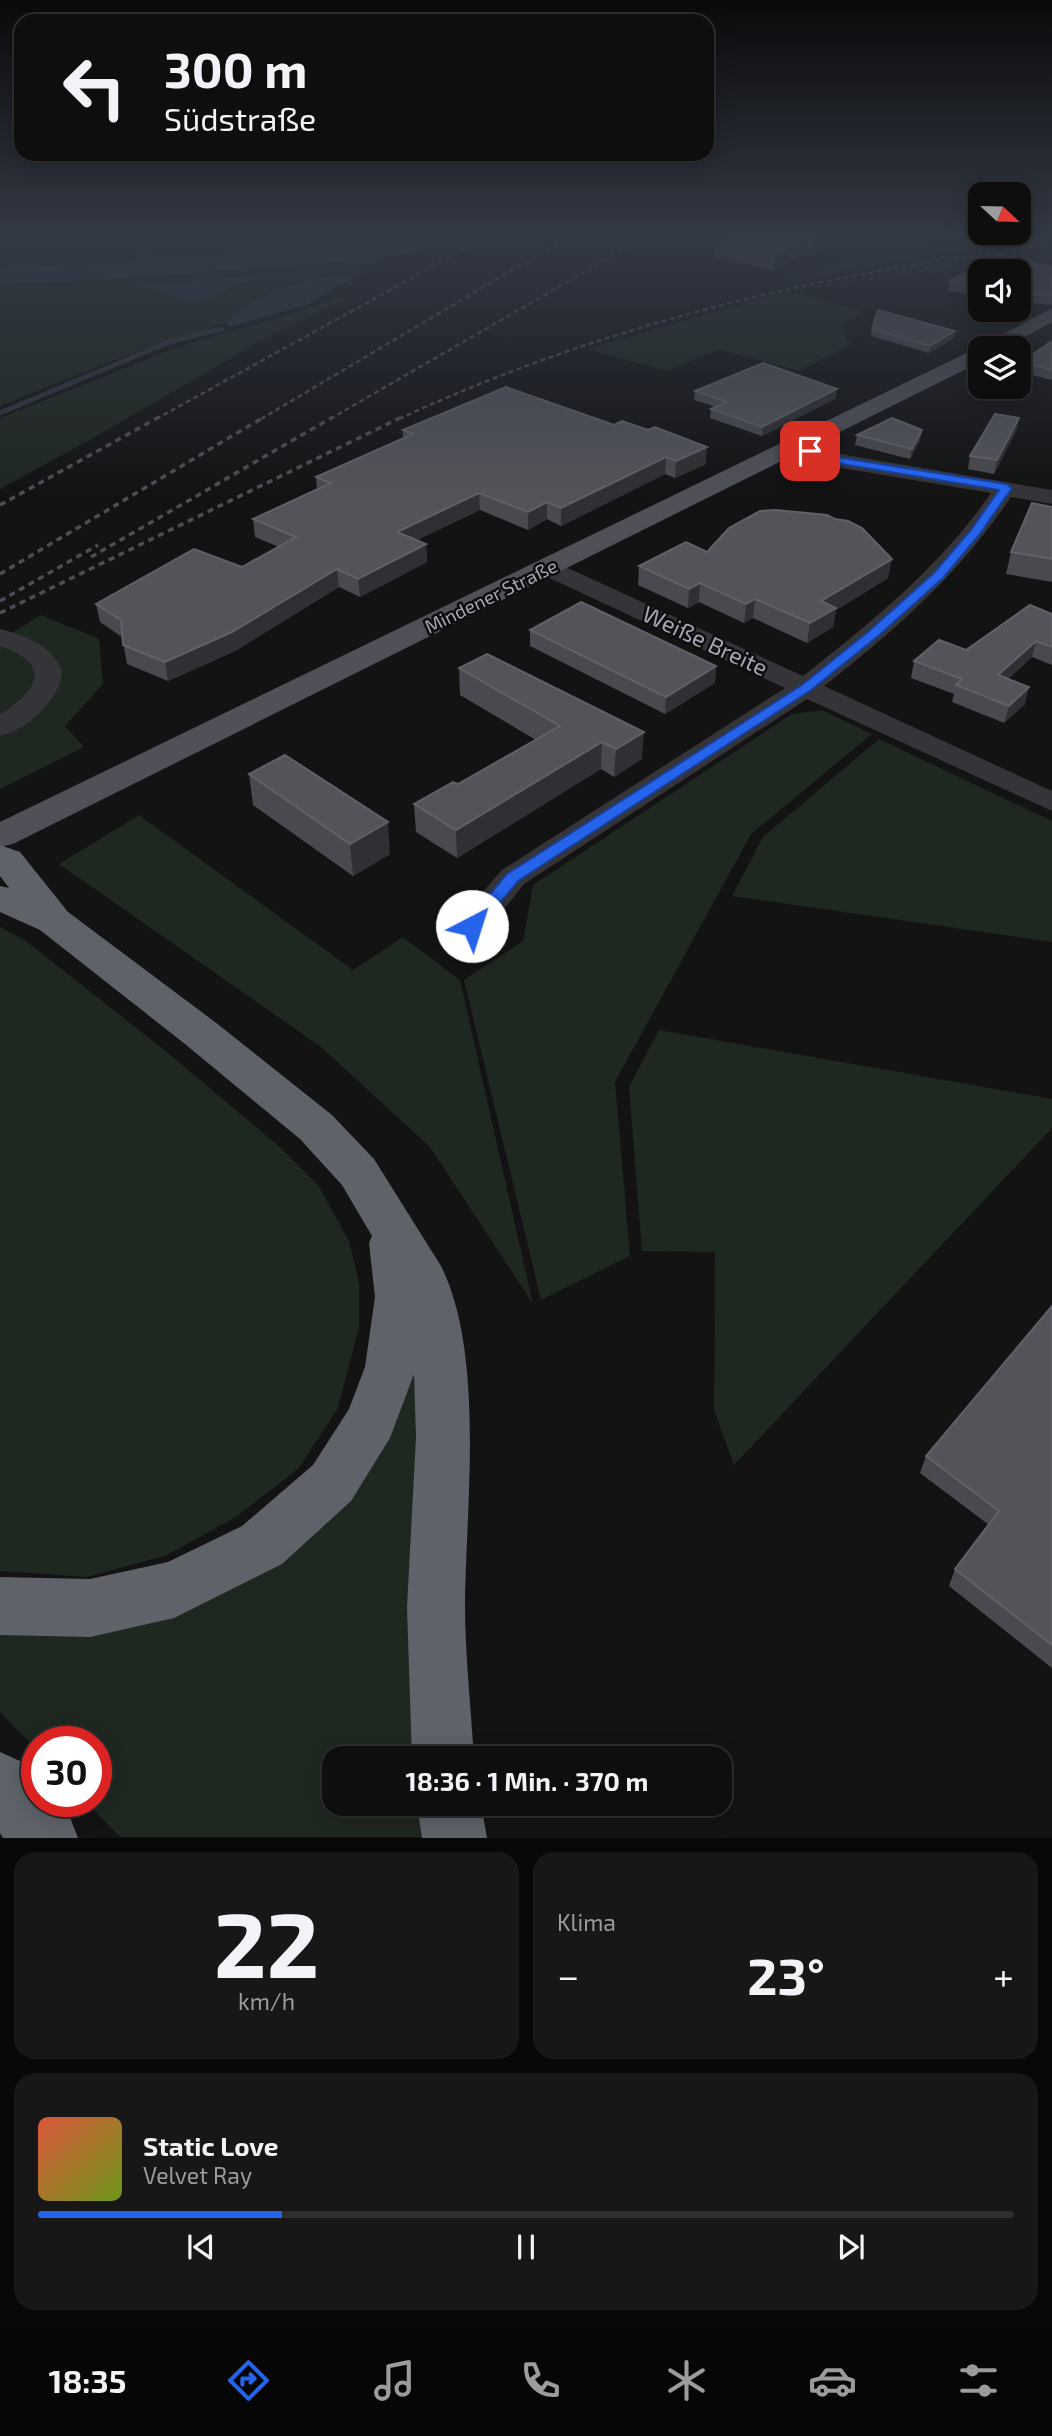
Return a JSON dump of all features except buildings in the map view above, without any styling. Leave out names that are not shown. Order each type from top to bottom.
[{"type":"highway","points":[[0,856],[7,860],[54,921]]},
{"type":"highway","points":[[0,898],[54,921],[200,1033],[316,1127],[358,1172],[424,1280],[439,1347],[443,1437],[436,1607],[442,1746]]},
{"type":"highway","points":[[0,1606],[90,1608],[174,1589],[262,1545],[332,1483],[371,1421],[391,1367],[400,1297],[391,1224]]},
{"type":"highway","points":[[0,1784],[46,1838]]},
{"type":"highway","points":[[451,1816],[455,1838]]},
{"type":"main road","points":[[1011,336],[1039,321]]},
{"type":"main road","name":"Mindener Straße","points":[[0,836],[968,359]]},
{"type":"street","points":[[795,446],[842,461],[1052,496]]},
{"type":"street","points":[[472,926],[513,877],[806,687],[872,635],[938,575],[975,533],[1006,488]]},
{"type":"street","name":"Weiße Breite","points":[[548,568],[1052,802]]},
{"type":"street","points":[[0,727],[15,719],[39,698],[49,677],[45,661],[30,649],[5,639]]},
{"type":"shaded area","points":[[0,321],[229,321],[135,352],[0,406]]},
{"type":"shaded area","points":[[229,321],[251,321],[229,327]]},
{"type":"shaded area","points":[[266,321],[302,321],[245,350],[0,489],[0,418],[176,348]]},
{"type":"shaded area","points":[[685,321],[847,321],[842,323],[850,345],[800,371],[719,349],[667,371],[587,349]]},
{"type":"shaded area","points":[[41,615],[99,639],[103,684],[65,726],[84,747],[0,789],[0,640]]},
{"type":"shaded area","points":[[822,710],[872,734],[751,834],[615,1082],[630,1256],[541,1300],[464,980],[523,941],[533,885],[792,714]]},
{"type":"shaded area","points":[[879,739],[1052,821],[1052,942],[732,896],[763,837]]},
{"type":"shaded area","points":[[139,815],[353,970],[403,937],[460,980],[533,1304],[430,1147],[321,1047],[59,864]]},
{"type":"shaded area","points":[[0,927],[26,941],[168,1053],[281,1148],[318,1185],[349,1241],[359,1283],[359,1328],[337,1410],[298,1469],[236,1517],[167,1555],[87,1577],[0,1571]]},
{"type":"shaded area","points":[[659,1030],[1052,1099],[1052,1128],[734,1465],[714,1410],[715,1252],[642,1251],[629,1087]]},
{"type":"shaded area","points":[[422,1349],[421,1746],[322,1746],[322,1816],[429,1816],[432,1837],[120,1837],[101,1817],[112,1817],[112,1726],[21,1726],[21,1734],[0,1712],[0,1624],[178,1608]]},
{"type":"waterway","points":[[0,413],[169,342],[221,329]]},
{"type":"railway","points":[[156,419],[334,321]]},
{"type":"railway","points":[[261,419],[426,321]]},
{"type":"railway","points":[[330,419],[500,321]]},
{"type":"railway","points":[[399,419],[556,355],[666,321]]},
{"type":"railway","points":[[0,505],[159,417]]},
{"type":"railway","points":[[0,574],[264,417]]},
{"type":"railway","points":[[91,557],[333,417]]},
{"type":"railway","points":[[0,613],[402,417]]},
{"type":"railway","points":[[0,601],[98,545]]},
{"type":"route","points":[[472,926],[513,877],[806,687],[872,635],[938,575],[975,533],[1006,488],[842,461],[810,451]]}]
